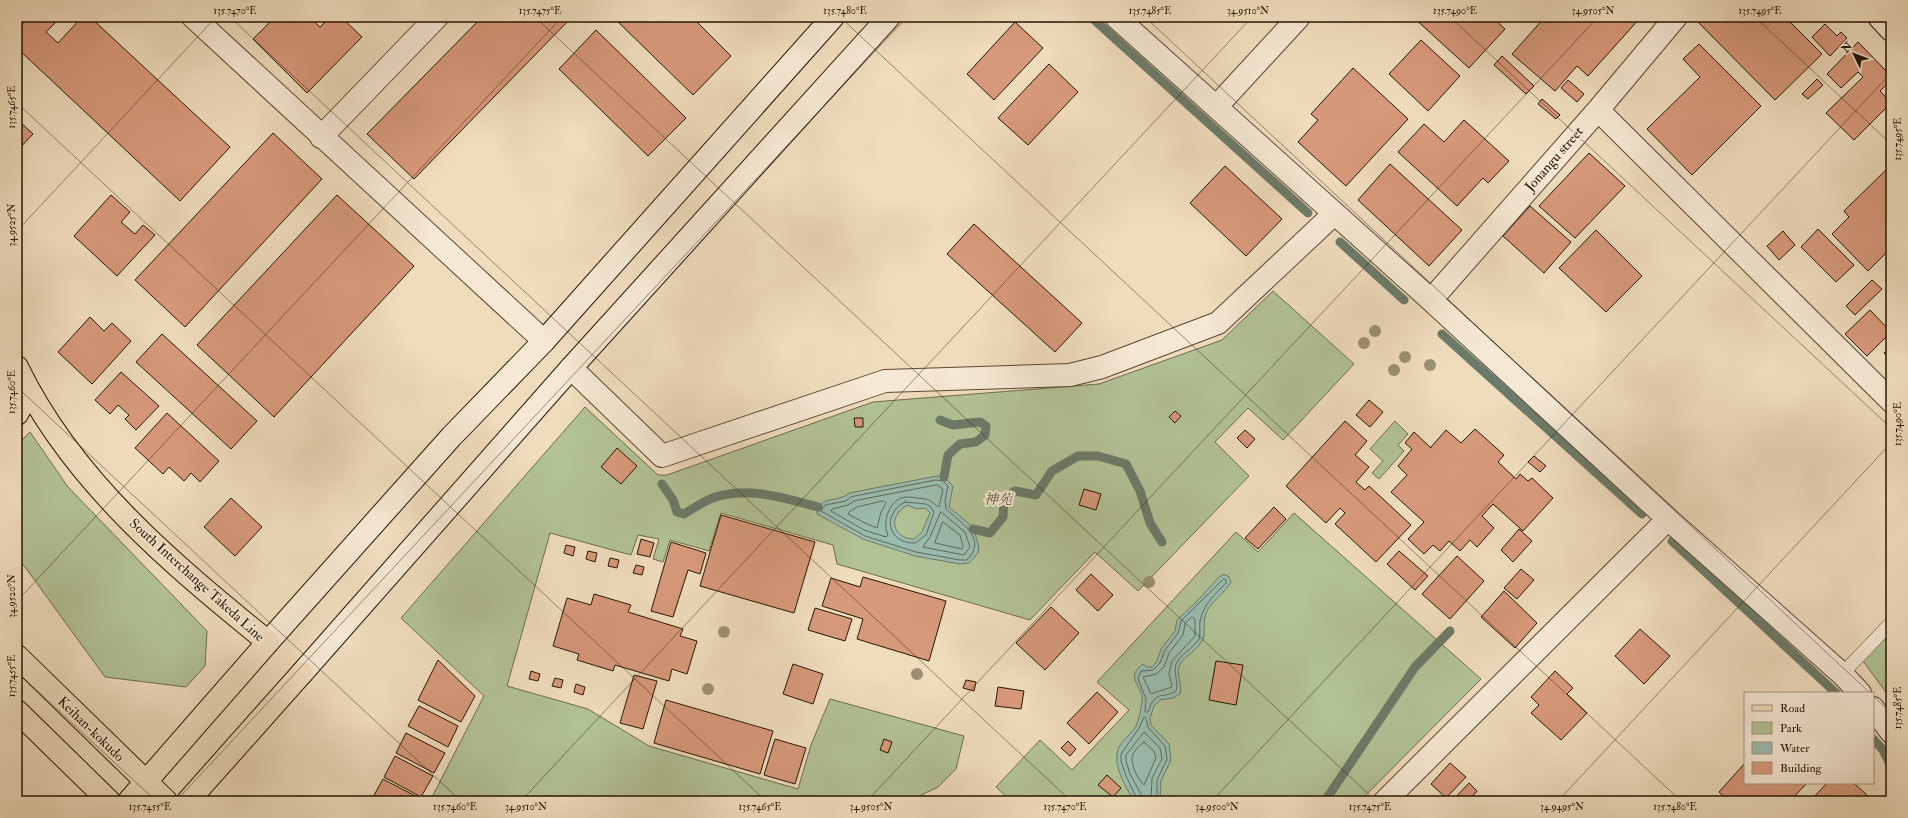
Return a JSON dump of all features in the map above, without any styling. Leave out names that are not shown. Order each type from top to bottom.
[{"type":"main road","name":"South Interchange Takeda Line","points":[[17,367],[29,392],[64,444],[103,492],[144,536],[196,583],[268,642],[129,801]]},
{"type":"main road","points":[[17,414],[29,392]]},
{"type":"main road","name":"Keihan-kokudo","points":[[17,644],[25,663],[166,801]]},
{"type":"main road","points":[[188,801],[302,673]]},
{"type":"main road","points":[[17,711],[109,801]]},
{"type":"street","points":[[193,17],[544,341]]},
{"type":"street","points":[[321,136],[437,17]]},
{"type":"street","points":[[268,642],[451,437],[544,341],[833,17]]},
{"type":"street","points":[[302,673],[570,368],[888,17]]},
{"type":"street","points":[[1116,17],[1431,300],[1668,519],[1842,674],[1859,692]]},
{"type":"street","points":[[1216,107],[1299,17]]},
{"type":"street","name":"Jonangu street","points":[[1431,300],[1598,110],[1676,17]]},
{"type":"street","points":[[1879,17],[1891,30]]},
{"type":"street","points":[[1598,110],[1891,402]]},
{"type":"street","points":[[570,368],[662,456],[885,381],[1070,375],[1102,367],[1218,323],[1334,214]]},
{"type":"street","points":[[1385,801],[1668,519]]},
{"type":"street","points":[[1874,709],[1891,732]]},
{"type":"lane","points":[[1842,674],[1891,623]]},
{"type":"green space","name":"神苑","points":[[1273,291],[1354,364],[1283,440],[1248,408],[1215,442],[1249,476],[1138,591],[1095,552],[1030,620],[837,564],[833,545],[721,513],[709,551],[670,540],[663,562],[653,559],[659,539],[638,535],[631,555],[550,533],[507,686],[588,709],[649,746],[798,789],[811,745],[830,699],[964,736],[956,769],[938,787],[909,801],[430,801],[484,696],[401,618],[585,407],[658,475],[667,475],[873,402],[1099,384],[1222,340]]},
{"type":"green space","points":[[1395,421],[1408,434],[1398,445],[1404,451],[1379,479],[1372,473],[1383,461],[1370,449]]},
{"type":"green space","points":[[30,432],[68,487],[207,631],[205,666],[186,687],[105,677],[17,556],[17,445]]},
{"type":"green space","points":[[1294,513],[1481,679],[1360,801],[1011,801],[996,787],[1040,740],[1072,770],[1129,710],[1097,682],[1236,532],[1258,552]]},
{"type":"green space","points":[[1891,633],[1891,699],[1863,661]]},
{"type":"water","points":[[937,476],[944,477],[953,486],[949,507],[973,527],[979,547],[978,553],[969,563],[960,564],[915,556],[863,539],[817,514],[818,508],[824,502],[840,498],[849,493]],"holes":[[[908,505],[916,509],[925,508],[930,513],[922,532],[914,539],[907,538],[897,531],[895,520],[901,509]]]},
{"type":"water","points":[[1224,574],[1229,577],[1231,582],[1206,613],[1204,637],[1201,643],[1180,664],[1178,672],[1181,686],[1180,694],[1173,698],[1160,700],[1154,706],[1150,718],[1151,725],[1169,744],[1171,760],[1161,781],[1160,801],[1135,801],[1128,791],[1119,772],[1117,753],[1122,742],[1131,733],[1138,720],[1142,696],[1136,683],[1135,674],[1137,669],[1143,664],[1147,667],[1152,667],[1157,661],[1161,649],[1175,631],[1177,620],[1218,578]]},
{"type":"building","points":[[26,17],[48,17],[55,23],[46,32],[58,43],[82,17],[90,17],[230,147],[180,201],[17,48],[17,30],[27,19]]},
{"type":"building","points":[[275,17],[309,17],[320,27],[330,17],[341,17],[362,37],[307,93],[253,39]]},
{"type":"building","points":[[482,17],[572,17],[414,179],[367,134]]},
{"type":"building","points":[[613,17],[692,17],[731,56],[693,95]]},
{"type":"building","points":[[1413,17],[1492,17],[1505,29],[1469,68]]},
{"type":"building","points":[[1545,17],[1641,17],[1588,76],[1577,66],[1555,91],[1512,54]]},
{"type":"building","points":[[1785,17],[1822,54],[1775,100],[1694,18]]},
{"type":"building","points":[[1015,22],[1043,48],[994,100],[967,74]]},
{"type":"building","points":[[1825,24],[1837,36],[1841,32],[1847,38],[1830,56],[1812,37]]},
{"type":"building","points":[[596,30],[686,118],[648,156],[559,69]]},
{"type":"building","points":[[1421,40],[1460,76],[1428,111],[1389,74]]},
{"type":"building","points":[[1858,42],[1891,76],[1891,80],[1880,91],[1891,103],[1854,140],[1826,113],[1863,77],[1858,72],[1841,88],[1827,74]]},
{"type":"building","points":[[1699,44],[1761,106],[1692,175],[1647,129],[1700,77],[1683,59]]},
{"type":"building","points":[[1502,56],[1534,86],[1526,94],[1494,65]]},
{"type":"building","points":[[1049,64],[1078,92],[1028,145],[998,118]]},
{"type":"building","points":[[1353,68],[1408,119],[1346,186],[1298,142],[1318,120],[1311,114]]},
{"type":"building","points":[[1817,79],[1823,85],[1808,99],[1802,94]]},
{"type":"building","points":[[1568,80],[1584,94],[1577,102],[1561,88]]},
{"type":"building","points":[[1542,99],[1560,115],[1556,119],[1538,104]]},
{"type":"building","points":[[17,119],[33,134],[17,151]]},
{"type":"building","points":[[1464,120],[1509,161],[1488,183],[1483,178],[1457,206],[1398,152],[1424,124],[1444,142]]},
{"type":"building","points":[[273,133],[322,179],[185,327],[135,280]]},
{"type":"building","points":[[1589,153],[1625,186],[1575,238],[1539,206]]},
{"type":"building","points":[[1390,164],[1462,230],[1429,266],[1358,200]]},
{"type":"building","points":[[1891,165],[1891,248],[1868,271],[1832,234],[1849,217],[1844,211]]},
{"type":"building","points":[[1225,166],[1282,219],[1246,256],[1190,203]]},
{"type":"building","points":[[111,195],[130,212],[121,222],[135,234],[143,225],[155,235],[117,276],[74,236]]},
{"type":"building","points":[[337,195],[414,266],[274,417],[197,345]]},
{"type":"building","points":[[1530,206],[1571,242],[1544,273],[1503,236]]},
{"type":"building","points":[[974,224],[1082,323],[1055,352],[947,254]]},
{"type":"building","points":[[1818,229],[1854,265],[1836,282],[1801,247]]},
{"type":"building","points":[[1596,230],[1642,276],[1606,312],[1559,268]]},
{"type":"building","points":[[1783,231],[1795,245],[1779,260],[1767,246]]},
{"type":"building","points":[[1872,280],[1882,289],[1855,315],[1846,306]]},
{"type":"building","points":[[1870,310],[1891,332],[1867,356],[1845,334]]},
{"type":"building","points":[[90,317],[104,331],[112,323],[131,341],[92,384],[58,352]]},
{"type":"building","points":[[162,334],[257,421],[231,449],[136,362]]},
{"type":"building","points":[[1891,347],[1891,360],[1884,353]]},
{"type":"building","points":[[121,372],[159,406],[136,430],[125,419],[129,415],[118,405],[110,414],[95,400]]},
{"type":"building","points":[[1369,400],[1383,412],[1370,427],[1356,415]]},
{"type":"building","points":[[1175,411],[1181,416],[1175,423],[1169,417]]},
{"type":"building","points":[[167,413],[219,461],[200,482],[191,473],[184,481],[169,467],[163,474],[135,448]]},
{"type":"building","points":[[854,418],[863,418],[863,427],[855,427]]},
{"type":"building","points":[[1345,421],[1367,441],[1355,455],[1369,467],[1356,482],[1365,490],[1369,486],[1411,525],[1376,562],[1335,524],[1345,513],[1340,508],[1326,523],[1286,486]]},
{"type":"building","points":[[1475,429],[1504,455],[1498,462],[1516,479],[1520,474],[1528,481],[1532,478],[1553,498],[1523,531],[1493,504],[1482,516],[1494,528],[1477,547],[1470,540],[1460,551],[1449,541],[1440,551],[1433,545],[1424,554],[1408,539],[1424,522],[1391,492],[1407,475],[1398,466],[1412,449],[1405,443],[1414,432],[1431,448],[1446,430],[1461,443]]},
{"type":"building","points":[[1245,430],[1255,439],[1247,448],[1237,438]]},
{"type":"building","points":[[617,448],[637,466],[621,484],[601,467]]},
{"type":"building","points":[[1534,456],[1546,466],[1540,472],[1528,462]]},
{"type":"building","points":[[1084,489],[1101,494],[1096,510],[1079,505]]},
{"type":"building","points":[[231,498],[262,527],[235,556],[204,527]]},
{"type":"building","points":[[1274,507],[1286,519],[1258,549],[1245,538]]},
{"type":"building","points":[[721,515],[815,542],[794,613],[700,586]]},
{"type":"building","points":[[1519,529],[1532,541],[1513,562],[1501,550]]},
{"type":"building","points":[[641,539],[654,543],[650,557],[637,554]]},
{"type":"building","points":[[671,542],[706,553],[700,574],[688,570],[673,617],[651,611]]},
{"type":"building","points":[[566,545],[575,547],[573,556],[564,553]]},
{"type":"building","points":[[588,551],[597,553],[595,562],[586,559]]},
{"type":"building","points":[[1399,551],[1428,576],[1415,590],[1387,564]]},
{"type":"building","points":[[1457,556],[1484,581],[1450,619],[1422,594]]},
{"type":"building","points":[[610,558],[619,560],[617,568],[608,566]]},
{"type":"building","points":[[636,565],[644,567],[642,575],[633,573]]},
{"type":"building","points":[[1521,569],[1534,580],[1517,599],[1504,588]]},
{"type":"building","points":[[1091,574],[1113,595],[1098,611],[1076,590]]},
{"type":"building","points":[[863,577],[946,601],[929,661],[857,639],[863,619],[822,606],[831,578],[860,587]]},
{"type":"building","points":[[1504,591],[1537,623],[1515,648],[1481,617]]},
{"type":"building","points":[[594,594],[631,605],[628,612],[683,629],[680,636],[697,641],[687,674],[672,669],[669,681],[615,665],[613,671],[577,660],[579,654],[553,646],[567,598],[591,605]]},
{"type":"building","points":[[1051,607],[1079,633],[1045,670],[1016,643]]},
{"type":"building","points":[[815,608],[852,619],[845,641],[808,630]]},
{"type":"building","points":[[1640,629],[1670,656],[1644,684],[1615,656]]},
{"type":"building","points":[[438,660],[475,696],[461,722],[418,700]]},
{"type":"building","points":[[1216,661],[1243,665],[1236,705],[1209,700]]},
{"type":"building","points":[[793,664],[823,674],[813,704],[783,694]]},
{"type":"building","points":[[531,671],[540,674],[538,681],[529,679]]},
{"type":"building","points":[[1555,671],[1573,688],[1567,694],[1587,713],[1561,740],[1531,713],[1539,705],[1531,697]]},
{"type":"building","points":[[634,675],[657,681],[643,729],[620,723]]},
{"type":"building","points":[[555,678],[563,680],[561,688],[552,686]]},
{"type":"building","points":[[966,680],[976,682],[974,691],[963,688]]},
{"type":"building","points":[[576,684],[585,687],[583,695],[574,692]]},
{"type":"building","points":[[998,687],[1024,691],[1021,709],[995,706]]},
{"type":"building","points":[[1097,692],[1118,712],[1089,744],[1067,723]]},
{"type":"building","points":[[666,700],[773,731],[760,774],[654,743]]},
{"type":"building","points":[[419,706],[458,726],[448,747],[408,726]]},
{"type":"building","points":[[406,733],[445,753],[434,773],[396,753]]},
{"type":"building","points":[[775,739],[806,748],[795,784],[764,775]]},
{"type":"building","points":[[884,739],[892,742],[888,753],[880,750]]},
{"type":"building","points":[[1068,741],[1076,749],[1070,756],[1061,748]]},
{"type":"building","points":[[395,756],[433,776],[421,797],[384,777]]},
{"type":"building","points":[[1450,763],[1466,777],[1446,798],[1431,784]]},
{"type":"building","points":[[1744,764],[1744,784],[1806,784],[1790,801],[1728,801],[1719,792]]},
{"type":"building","points":[[1107,775],[1121,788],[1113,797],[1098,785]]},
{"type":"building","points":[[383,779],[421,799],[420,801],[376,801],[372,799]]},
{"type":"building","points":[[1469,783],[1477,791],[1468,801],[1452,801]]},
{"type":"building","points":[[1826,784],[1855,784],[1868,796],[1864,801],[1810,801]]},
{"type":"waterway","points":[[1091,17],[1308,213]]},
{"type":"waterway","points":[[1340,242],[1404,300]]},
{"type":"waterway","points":[[1442,334],[1642,514]]},
{"type":"waterway","points":[[940,420],[953,425],[980,422],[986,426],[985,435],[976,442],[960,444],[948,455],[944,477]]},
{"type":"waterway","points":[[973,529],[990,533],[1003,517],[1004,499],[1015,491],[1036,495],[1052,471],[1078,456],[1098,456],[1126,464],[1140,491],[1150,523],[1162,542]]},
{"type":"waterway","points":[[662,484],[673,500],[677,512],[684,514],[708,500],[721,495],[735,493],[763,494],[818,507]]},
{"type":"waterway","points":[[1672,541],[1835,692]]},
{"type":"waterway","points":[[1325,801],[1415,667],[1450,631]]},
{"type":"waterway","points":[[1874,740],[1883,750],[1891,766]]}]
